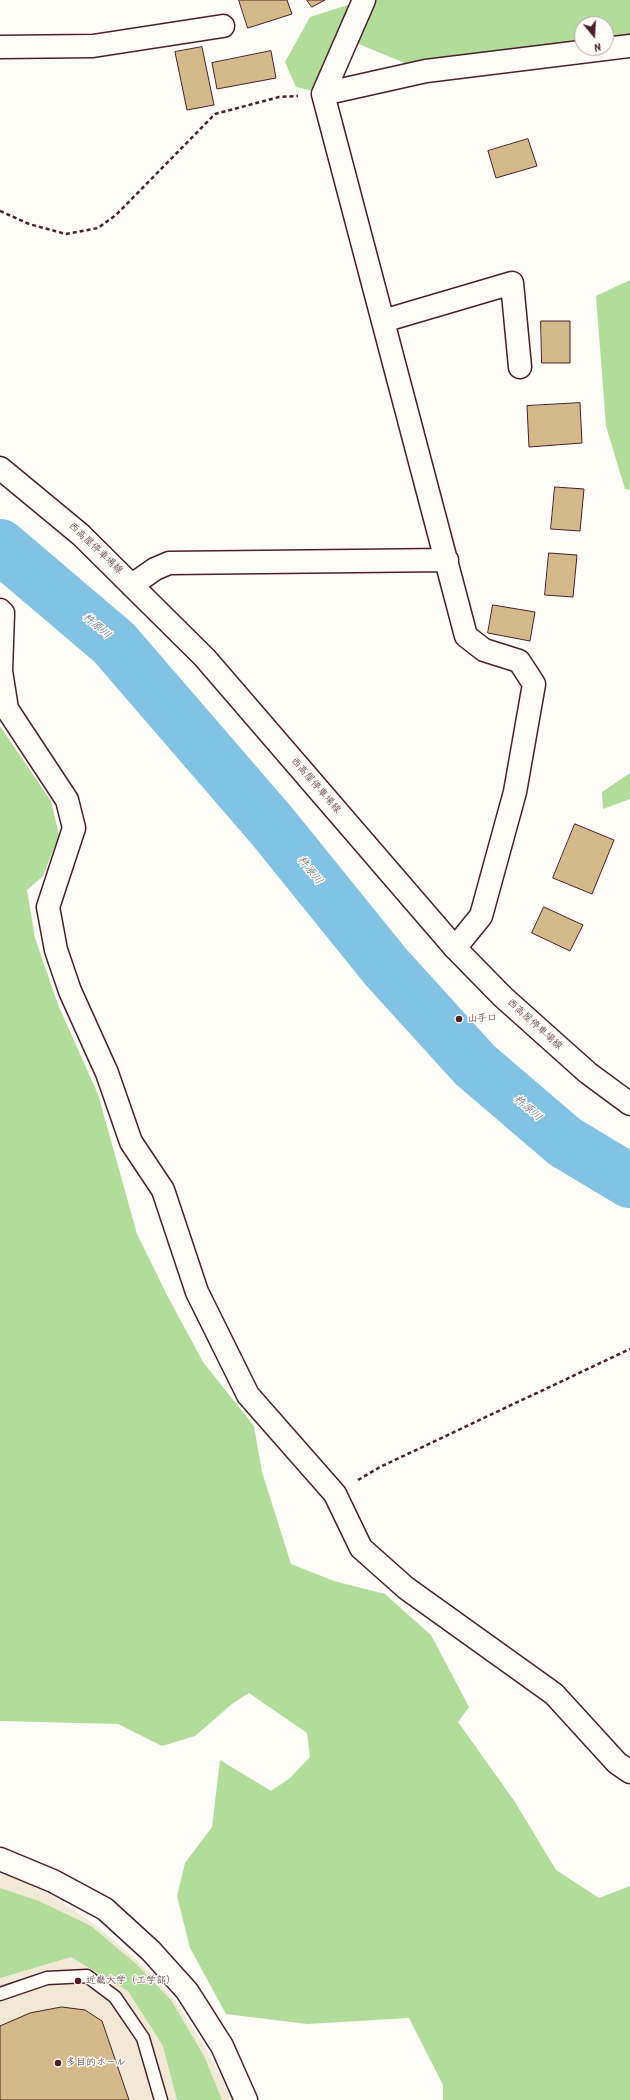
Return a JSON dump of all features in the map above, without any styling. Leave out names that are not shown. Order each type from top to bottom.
[{"type":"street","points":[[364,0],[323,94],[466,636],[484,650],[519,661],[534,684],[515,792],[481,916],[456,948]]},
{"type":"street","points":[[0,48],[93,46],[223,26]]},
{"type":"street","points":[[323,94],[426,71],[630,46]]},
{"type":"street","points":[[383,321],[512,283],[520,367]]},
{"type":"street","name":"西高屋停車場線","points":[[0,468],[81,535],[205,658],[456,948],[503,997],[588,1073],[630,1104]]},
{"type":"street","points":[[132,585],[155,569],[169,563],[447,560]]},
{"type":"street","points":[[0,610],[3,613],[1,670],[8,709],[67,800],[74,828],[48,906],[56,950],[70,991],[107,1073],[131,1142],[163,1190],[197,1292],[248,1395],[335,1494],[361,1548],[406,1588],[554,1694],[618,1763],[630,1772]]},
{"type":"street","points":[[0,1859],[53,1881],[105,1909],[151,1951],[188,1991],[222,2046],[246,2100]]},
{"type":"lane","points":[[0,1994],[47,1978],[87,1976],[115,1997],[143,2038],[161,2100]]},
{"type":"path","points":[[0,211],[29,224],[66,234],[98,228],[116,215],[215,114],[278,97],[323,94]]},
{"type":"path","points":[[335,1494],[380,1467],[630,1349]]},
{"type":"shaded area","name":"近畿大学（工学部）","points":[[0,1871],[48,1893],[94,1924],[139,1962],[175,2000],[208,2052],[233,2100],[0,2100]]},
{"type":"green space","points":[[363,0],[630,0],[630,39],[614,41],[614,16],[574,16],[574,45],[407,64],[342,37],[321,93],[296,87],[285,62],[310,17]]},
{"type":"green space","points":[[630,280],[630,490],[625,489],[606,426],[596,296]]},
{"type":"green space","points":[[0,726],[51,801],[59,835],[43,876],[27,890],[35,938],[59,1007],[98,1094],[137,1234],[168,1297],[203,1362],[254,1426],[262,1472],[291,1564],[334,1581],[385,1594],[431,1635],[469,1707],[458,1722],[515,1802],[556,1870],[599,1898],[630,1886],[630,2100],[443,2100],[443,2085],[409,2018],[307,2024],[226,2014],[190,1948],[177,1896],[185,1863],[212,1827],[220,1760],[271,1791],[290,1778],[310,1757],[307,1733],[249,1693],[232,1704],[195,1736],[162,1746],[118,1724],[0,1721]]},
{"type":"green space","points":[[630,773],[630,799],[603,809],[602,792]]},
{"type":"green space","points":[[0,1888],[39,1901],[91,1926],[136,1964],[171,2000],[204,2056],[222,2100],[177,2100],[163,2046],[128,1991],[71,1957],[0,1978]]},
{"type":"building","points":[[239,0],[287,0],[292,14],[248,28]]},
{"type":"building","points":[[307,0],[325,0],[312,7]]},
{"type":"building","points":[[202,47],[214,105],[187,110],[175,52]]},
{"type":"building","points":[[271,51],[276,78],[217,89],[212,63]]},
{"type":"building","points":[[528,139],[537,166],[496,178],[488,151]]},
{"type":"building","points":[[541,321],[570,321],[570,363],[542,363]]},
{"type":"building","points":[[580,403],[582,443],[529,447],[527,406]]},
{"type":"building","points":[[555,487],[584,489],[580,531],[551,529]]},
{"type":"building","points":[[549,553],[577,555],[573,597],[545,595]]},
{"type":"building","points":[[493,605],[535,612],[530,641],[488,633]]},
{"type":"building","points":[[575,824],[614,840],[592,894],[553,878]]},
{"type":"building","points":[[544,907],[583,925],[570,951],[532,933]]},
{"type":"building","name":"多目的ホール","points":[[62,2007],[85,2010],[102,2021],[129,2100],[0,2100],[0,2026],[30,2013]]},
{"type":"waterway","name":"杵原川","points":[[0,546],[114,643],[272,826],[386,967],[475,1065],[565,1142],[630,1181]]},
{"type":"place","name":"山手口","points":[[459,1019]]},
{"type":"place","name":"近畿大学（工学部）","points":[[78,1981]]},
{"type":"place","name":"多目的ホール","points":[[58,2063]]}]
